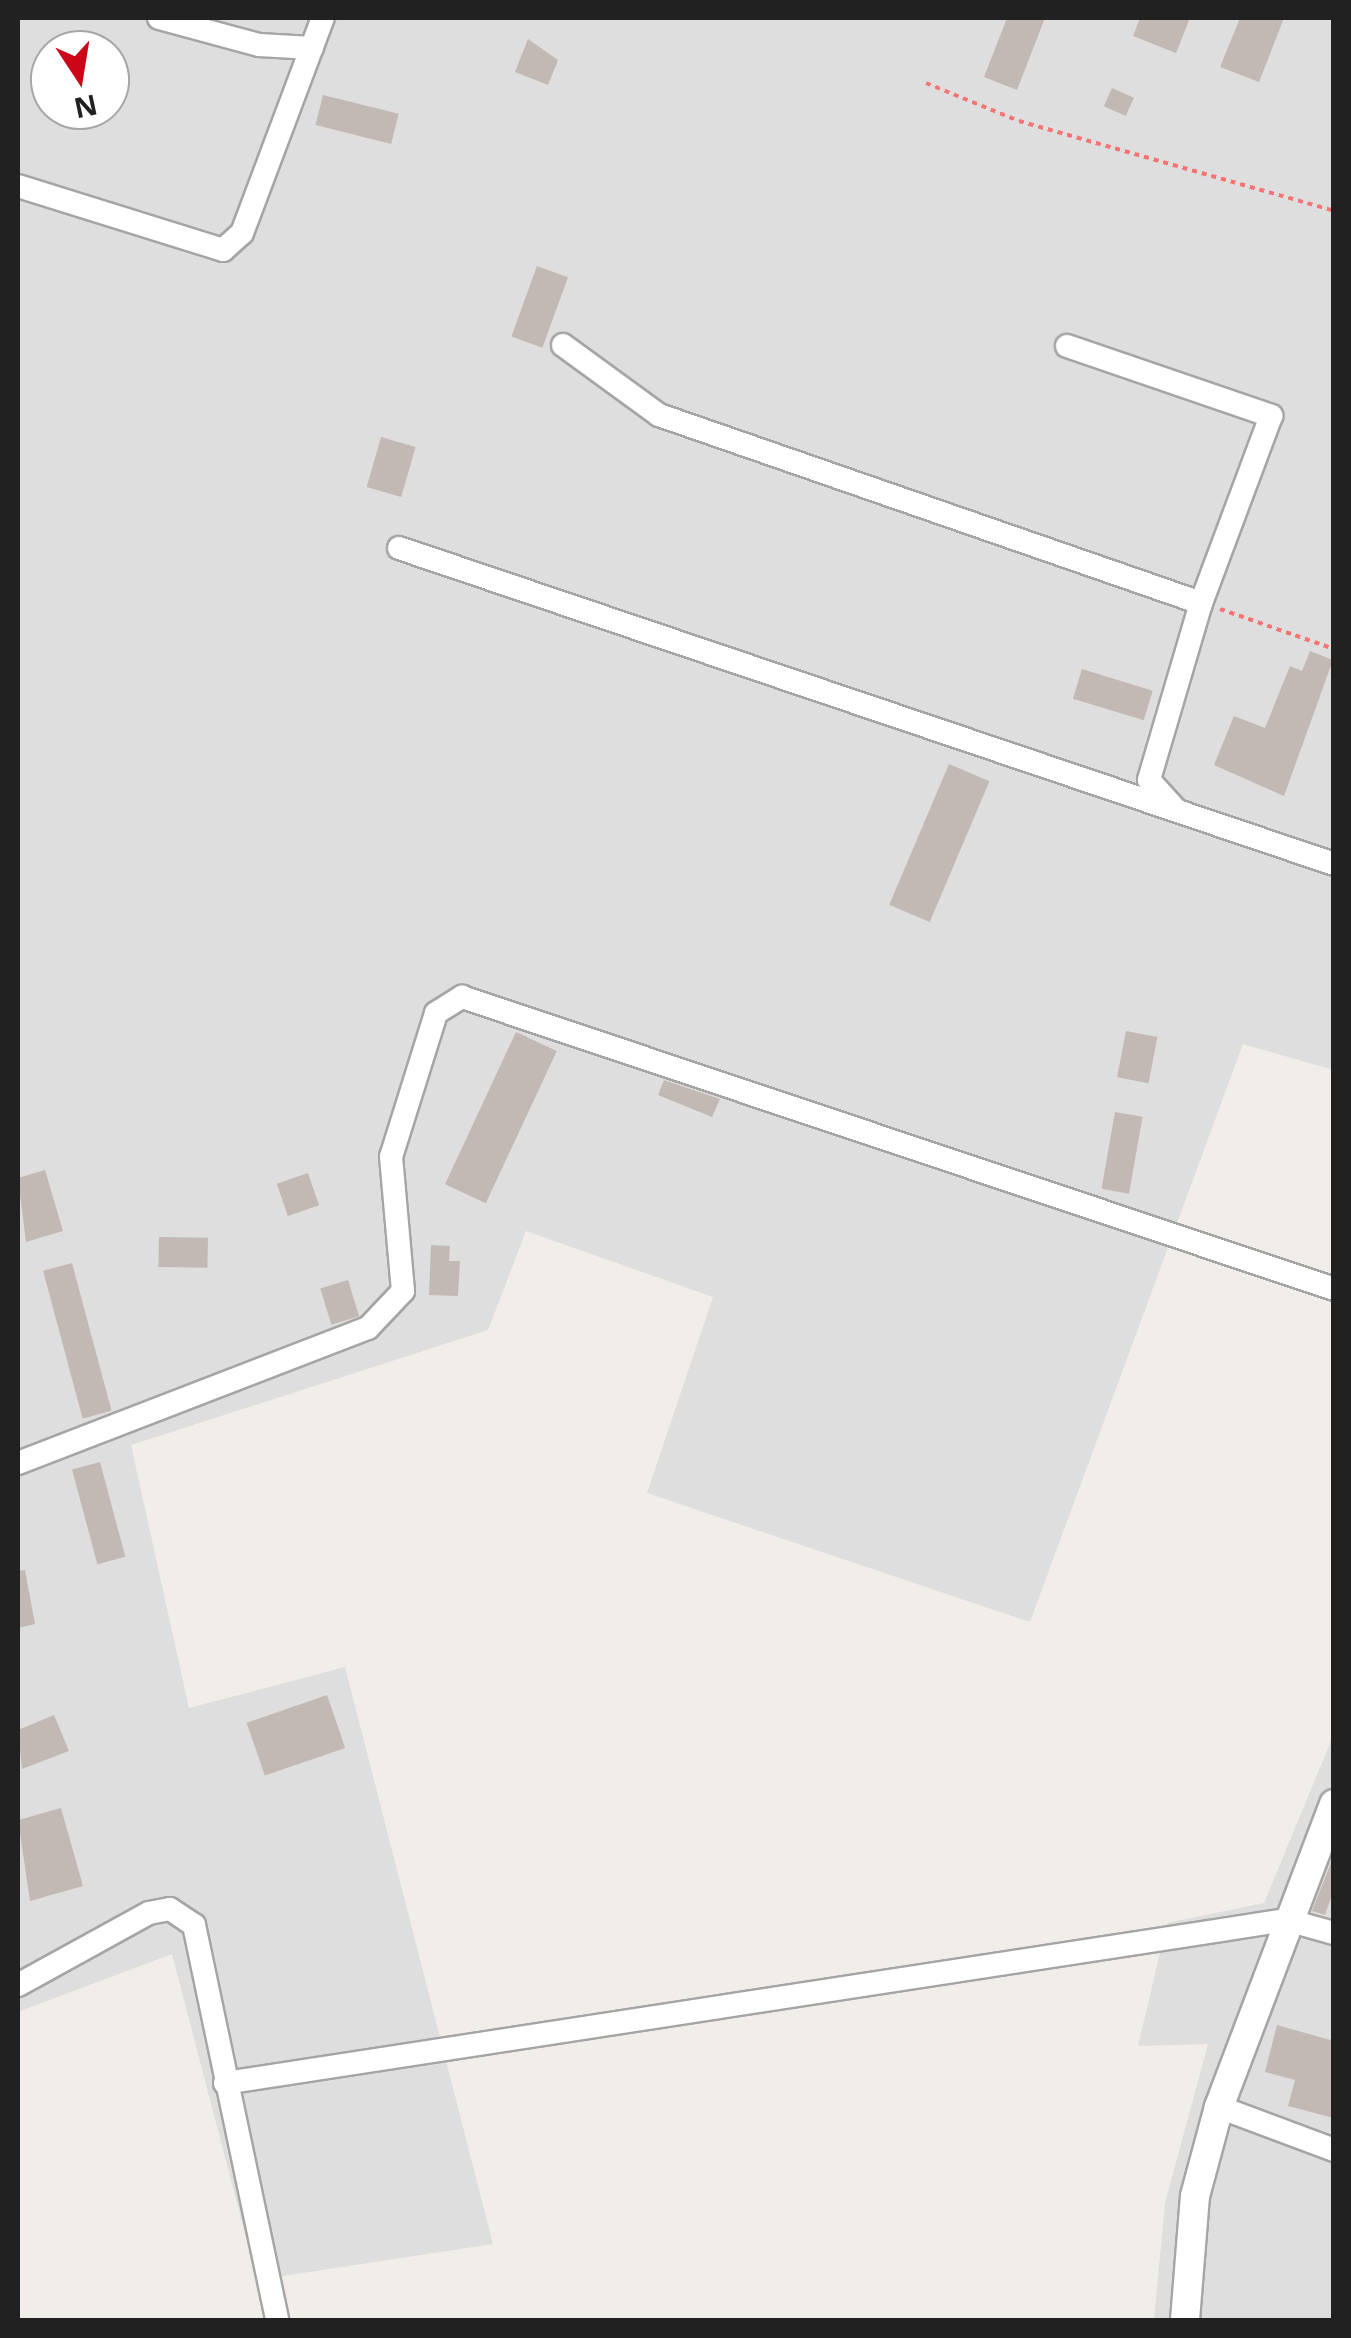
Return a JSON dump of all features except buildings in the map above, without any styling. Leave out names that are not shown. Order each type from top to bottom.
[{"type":"street","points":[[159,18],[259,45],[312,48]]},
{"type":"street","points":[[18,186],[222,250],[242,233],[323,18]]},
{"type":"street","points":[[563,346],[659,415],[1202,603]]},
{"type":"street","points":[[1068,346],[1271,416],[1202,603],[1149,780],[1178,812]]},
{"type":"street","points":[[399,548],[1334,864]]},
{"type":"street","points":[[18,1462],[380,1315],[404,1290],[391,1157],[436,1014],[462,997],[1334,1289]]},
{"type":"street","points":[[1185,2320],[1194,2196],[1219,2107],[1334,1804]]},
{"type":"street","points":[[18,1985],[149,1913],[181,1913],[201,1944],[225,2083],[277,2320]]},
{"type":"street","points":[[225,2083],[1287,1920],[1334,1933]]},
{"type":"street","points":[[1219,2107],[1334,2150]]},
{"type":"path","points":[[926,83],[1019,121],[1334,212]]},
{"type":"path","points":[[1202,603],[1334,648]]},
{"type":"shaded area","points":[[18,18],[1333,18],[1333,1070],[1243,1044],[1030,1622],[647,1493],[713,1297],[526,1231],[488,1330],[131,1445],[189,1708],[345,1667],[493,2244],[257,2280],[172,1954],[18,2012]]},
{"type":"shaded area","points":[[1333,1736],[1333,2320],[1154,2320],[1165,2203],[1208,2044],[1138,2046],[1167,1923],[1264,1903]]}]
